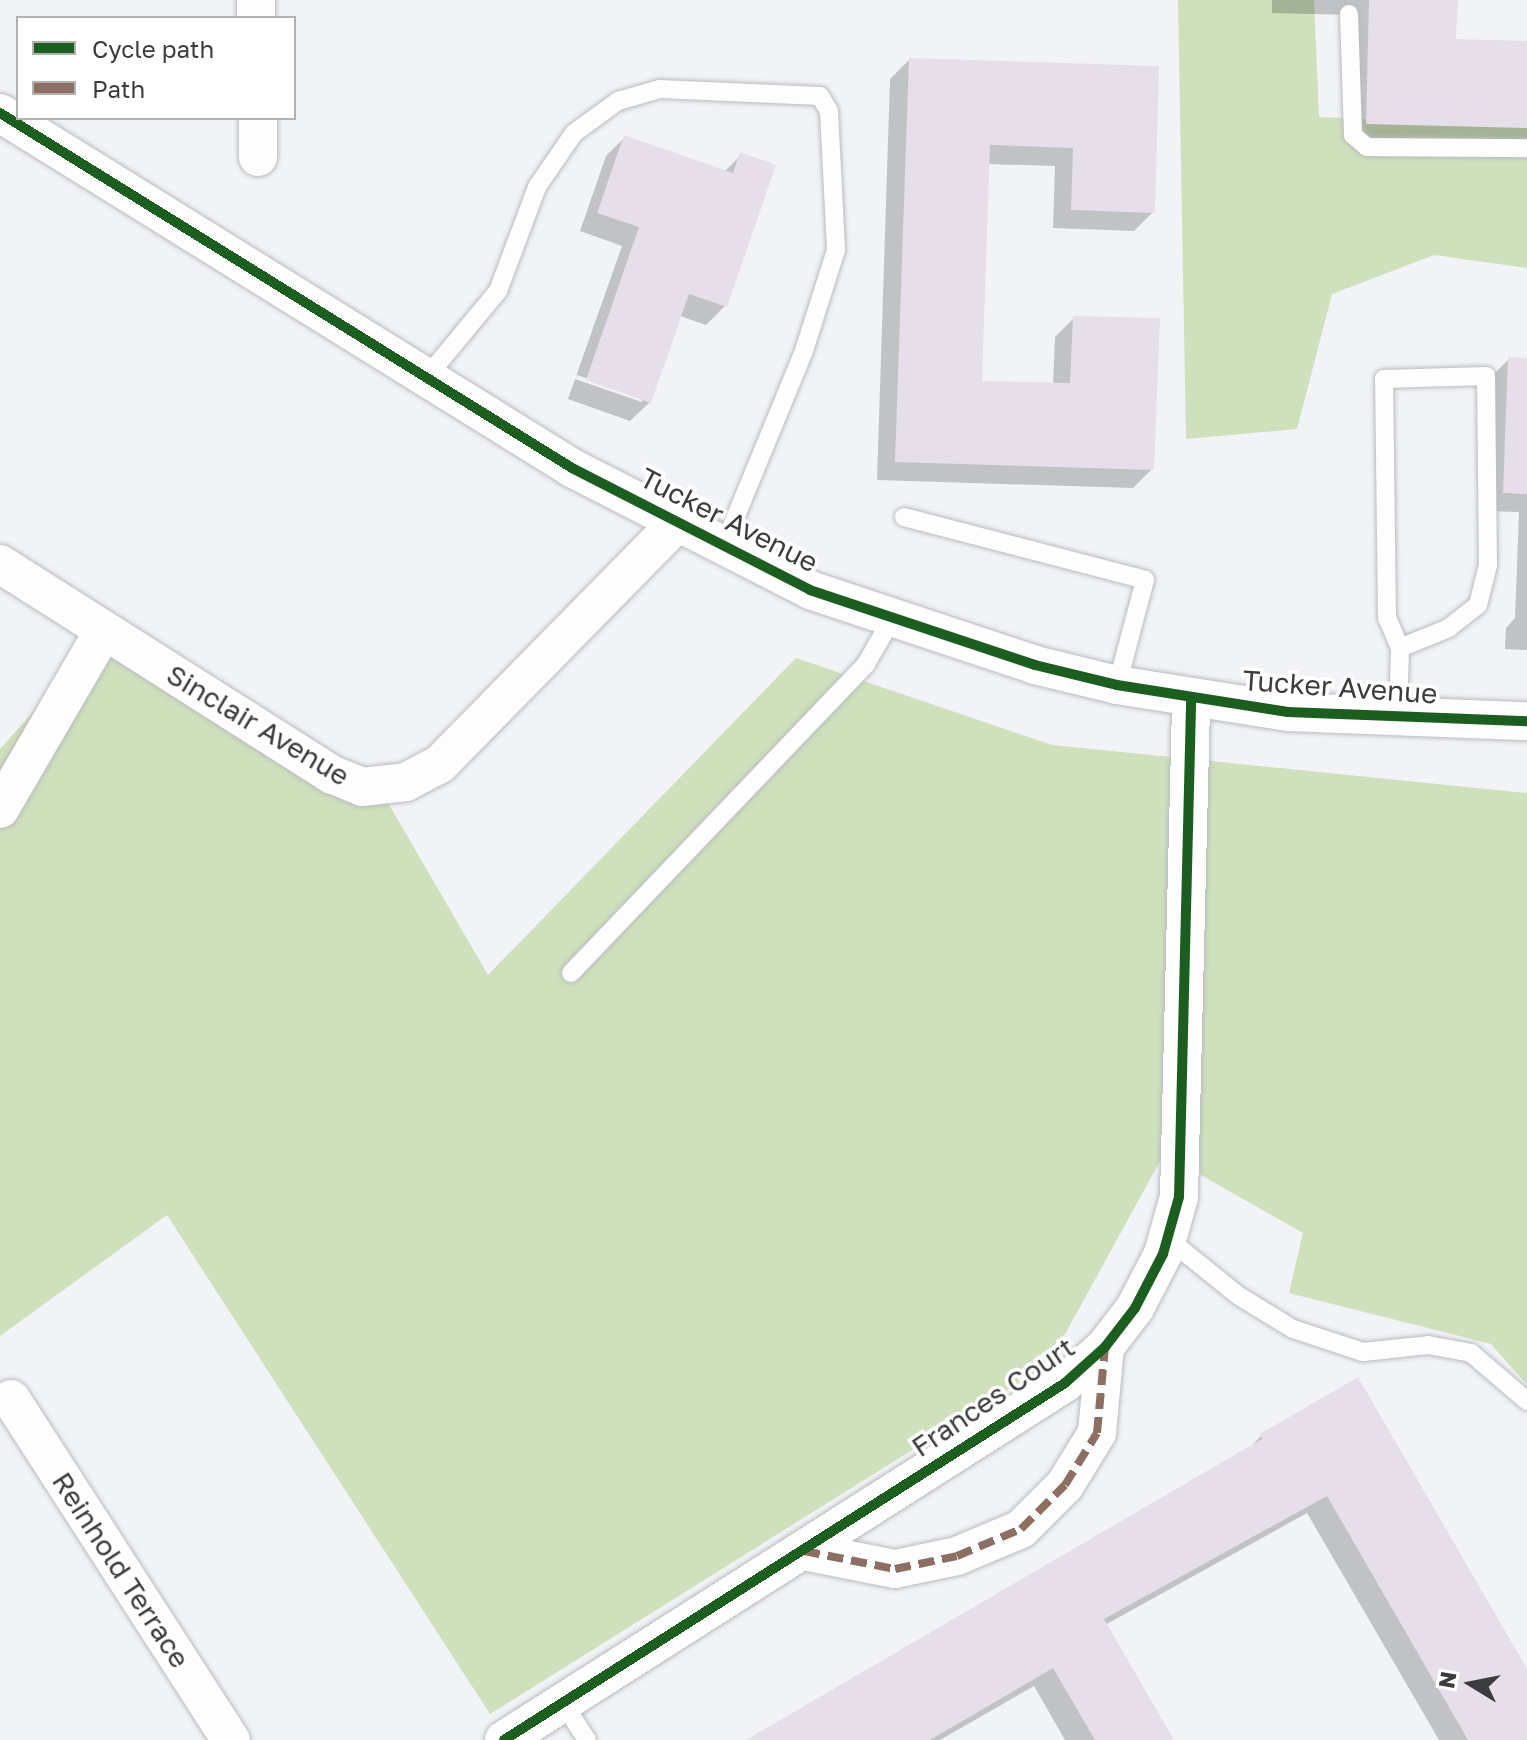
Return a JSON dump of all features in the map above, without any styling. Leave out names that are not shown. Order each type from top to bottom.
[{"type":"street","name":"Tucker Avenue","points":[[0,113],[572,468],[810,590],[1035,665],[1117,685],[1288,712],[1527,721]]},
{"type":"street","points":[[258,120],[258,157]]},
{"type":"street","name":"Sinclair Avenue","points":[[0,564],[333,775],[362,787],[406,782],[440,764],[678,522]]},
{"type":"street","points":[[0,809],[104,630]]},
{"type":"street","name":"Frances Court","points":[[504,1740],[1065,1383],[1105,1347],[1135,1308],[1167,1238],[1179,1197],[1191,698]]},
{"type":"street","points":[[804,1551],[895,1569],[957,1556],[1021,1529],[1065,1485],[1097,1433],[1105,1347]]},
{"type":"street","name":"Reinhold Terrace","points":[[11,1399],[231,1740]]},
{"type":"lane","points":[[1349,14],[1353,135],[1367,147],[1527,148]]},
{"type":"lane","points":[[425,379],[498,291],[537,187],[574,133],[618,101],[660,89],[811,94],[825,99],[836,250],[804,351],[724,545]]},
{"type":"lane","points":[[1398,716],[1400,648],[1387,618],[1384,379],[1486,376],[1488,565],[1478,605],[1449,628],[1400,648]]},
{"type":"lane","points":[[904,517],[1145,580],[1117,685]]},
{"type":"lane","points":[[571,973],[866,664],[893,617]]},
{"type":"lane","points":[[1167,1238],[1239,1296],[1293,1329],[1363,1352],[1428,1345],[1471,1353],[1527,1401]]},
{"type":"lane","points":[[563,1703],[587,1740]]},
{"type":"green space","points":[[1178,0],[1314,0],[1319,117],[1527,126],[1527,268],[1434,255],[1332,294],[1297,429],[1186,439]]},
{"type":"green space","points":[[109,627],[373,777],[488,975],[796,658],[1052,745],[1527,793],[1527,1385],[1491,1344],[1289,1293],[1303,1233],[1164,1154],[1048,1365],[490,1714],[167,1215],[0,1336],[0,749]]},
{"type":"building","points":[[1369,0],[1458,0],[1456,39],[1527,41],[1527,128],[1366,124]]},
{"type":"building","points":[[909,58],[1159,66],[1155,213],[1071,210],[1073,148],[990,145],[982,381],[1070,383],[1073,316],[1160,318],[1154,470],[895,462]]},
{"type":"building","points":[[624,135],[733,173],[740,152],[776,165],[727,307],[689,294],[651,403],[586,380],[639,227],[597,213]]},
{"type":"building","points":[[1508,357],[1527,358],[1527,494],[1503,493]]},
{"type":"building","points":[[1358,1377],[1527,1669],[1527,1740],[1468,1740],[1327,1496],[1104,1619],[1174,1740],[1095,1740],[1053,1668],[930,1740],[746,1740],[1262,1439],[1260,1434]]},
{"type":"marked path","points":[[804,1551],[895,1569],[957,1556],[1021,1529],[1065,1485],[1097,1433],[1105,1347]]},
{"type":"cycle path","points":[[0,113],[572,468],[810,590],[1035,665],[1117,685],[1288,712],[1527,721]]},
{"type":"cycle path","points":[[504,1740],[1065,1383],[1105,1347],[1135,1308],[1163,1254],[1179,1197],[1191,698]]}]
